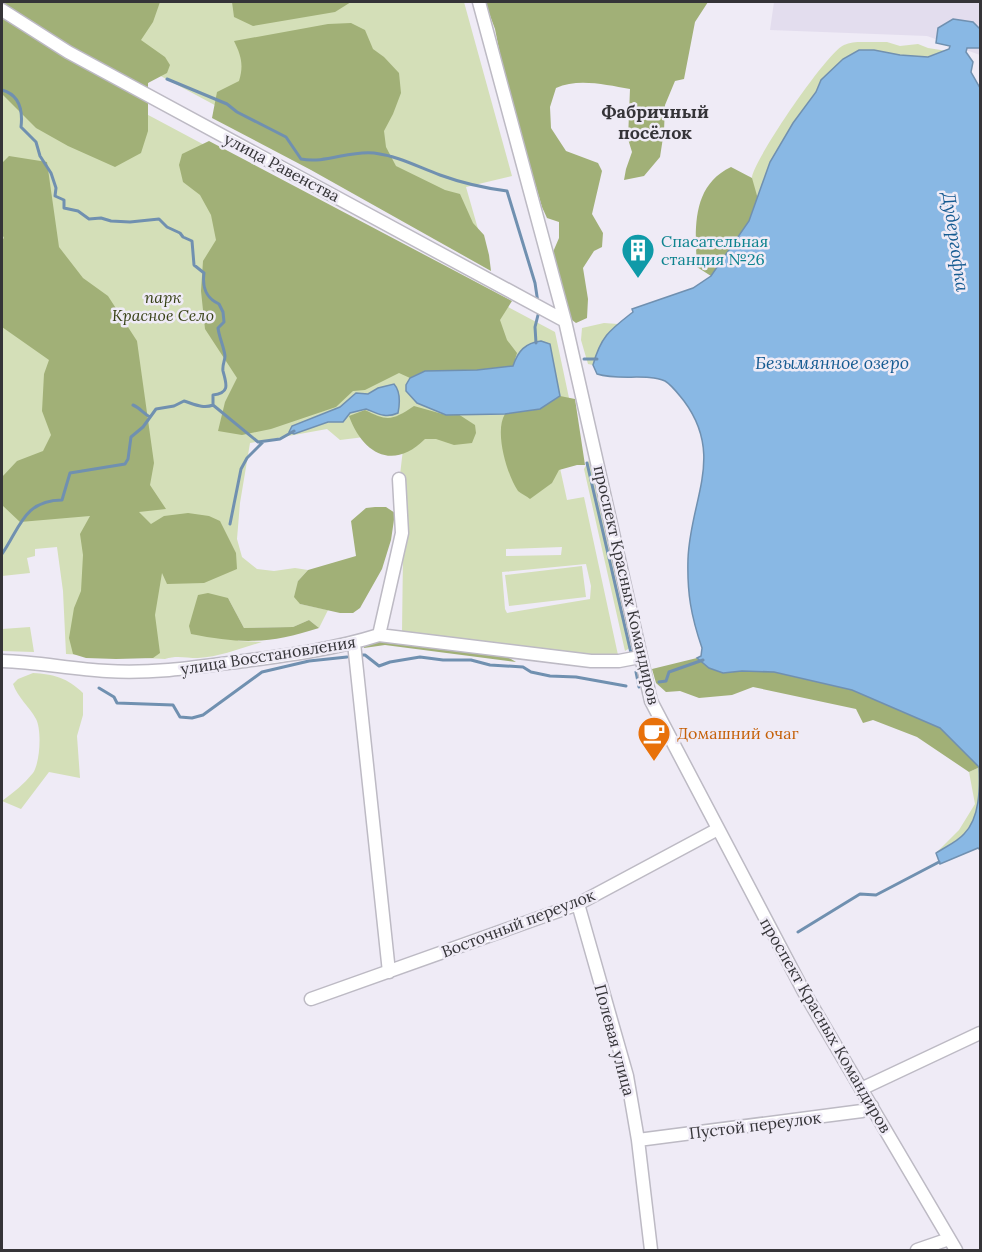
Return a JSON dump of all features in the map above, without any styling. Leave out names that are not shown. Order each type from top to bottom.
[{"type":"street","name":"проспект Красных Командиров","points":[[479,2],[565,321],[651,701],[804,992],[956,1251]]},
{"type":"street","name":"улица Равенства","points":[[2,10],[68,52],[565,321]]},
{"type":"street","points":[[379,634],[402,532],[399,479]]},
{"type":"street","name":"улица Восстановления","points":[[2,661],[34,662],[107,671],[178,670],[279,657],[354,643],[379,634],[591,661],[619,661],[640,657]]},
{"type":"street","points":[[354,643],[389,972]]},
{"type":"street","name":"Восточный переулок","points":[[311,999],[578,904],[718,829]]},
{"type":"street","name":"Полевая улица","points":[[578,904],[627,1076],[638,1140],[651,1251]]},
{"type":"street","points":[[861,1089],[981,1033]]},
{"type":"street","name":"Пустой переулок","points":[[638,1140],[862,1111],[872,1106]]},
{"type":"street","points":[[917,1251],[949,1239]]},
{"type":"shaded area","points":[[774,2],[980,2],[980,55],[927,36],[770,30]]},
{"type":"green space","points":[[2,2],[160,2],[153,22],[141,40],[165,57],[170,65],[167,73],[148,83],[148,131],[141,153],[115,167],[68,146],[36,128],[2,94]]},
{"type":"green space","points":[[23,2],[464,2],[512,176],[466,187],[484,250]]},
{"type":"green space","points":[[232,2],[351,2],[335,12],[253,26],[234,17]]},
{"type":"green space","points":[[485,2],[708,2],[695,22],[684,79],[675,81],[665,105],[660,157],[644,176],[624,180],[632,152],[628,139],[630,89],[583,83],[573,83],[556,88],[550,107],[551,128],[566,151],[598,163],[602,171],[592,214],[603,233],[602,247],[594,251],[583,268],[588,299],[587,318],[576,323],[565,309],[565,299],[553,252],[559,238],[559,222],[547,218],[542,207],[506,84],[495,29]]},
{"type":"green space","points":[[351,23],[365,30],[373,49],[399,73],[401,93],[384,131],[386,147],[396,166],[445,190],[460,194],[473,223],[484,235],[491,271],[311,170],[212,118],[217,92],[239,81],[241,60],[234,41],[328,24]]},
{"type":"green space","name":"парк Красное Село","points":[[2,37],[555,332],[569,398],[558,459],[567,500],[584,497],[618,655],[581,654],[402,632],[403,555],[407,543],[408,527],[400,475],[405,432],[340,440],[327,429],[250,443],[240,503],[237,539],[242,557],[257,569],[308,570],[298,581],[300,604],[328,610],[319,628],[309,620],[293,627],[244,628],[228,598],[238,641],[262,642],[222,654],[198,658],[165,659],[66,654],[63,591],[57,547],[35,549],[35,556],[27,558],[30,573],[2,576]],"holes":[[[562,547],[561,555],[506,556],[506,549]],[[586,564],[591,586],[590,599],[507,613],[502,572]]]},
{"type":"green space","points":[[854,42],[887,42],[900,46],[918,44],[947,51],[920,57],[874,50],[821,80],[816,92],[793,123],[770,162],[758,199],[752,179],[756,166],[778,129],[823,66],[844,45]]},
{"type":"green space","points":[[209,141],[512,301],[500,320],[507,340],[517,353],[513,366],[477,370],[425,371],[410,378],[399,373],[365,390],[353,391],[336,407],[271,429],[242,435],[218,431],[225,402],[237,378],[205,329],[201,291],[203,261],[216,240],[211,215],[200,195],[183,182],[179,165],[182,154]]},
{"type":"green space","points":[[9,156],[47,162],[59,247],[83,278],[108,296],[137,341],[154,463],[150,485],[166,509],[139,512],[151,524],[164,516],[188,513],[209,516],[220,521],[236,553],[237,569],[204,583],[167,584],[162,573],[155,615],[160,653],[153,658],[86,658],[73,654],[69,638],[74,608],[81,591],[83,555],[80,534],[90,516],[20,522],[2,505],[2,477],[17,461],[43,451],[51,435],[42,411],[44,374],[49,360],[2,327],[2,240],[4,238],[2,234],[2,163]]},
{"type":"green space","points":[[731,167],[752,178],[758,199],[749,221],[711,276],[697,267],[698,210],[709,185],[718,175]]},
{"type":"green space","points":[[604,323],[618,324],[602,342],[593,365],[588,364],[581,340],[582,328]]},
{"type":"green space","points":[[560,396],[575,399],[585,465],[559,470],[552,483],[530,499],[518,491],[510,475],[501,442],[502,422],[505,414],[540,409]]},
{"type":"green space","points":[[414,406],[446,415],[458,414],[475,425],[476,433],[472,443],[454,445],[436,439],[425,439],[413,449],[402,454],[391,456],[380,454],[362,440],[349,416],[365,410],[390,418]]},
{"type":"green space","points":[[589,460],[631,647],[625,651],[584,469]]},
{"type":"green space","points":[[386,507],[395,513],[391,540],[382,569],[360,608],[353,613],[340,613],[300,604],[294,597],[298,581],[308,570],[356,556],[351,521],[366,508]]},
{"type":"green space","points":[[582,566],[586,597],[509,606],[505,575]]},
{"type":"green space","points":[[208,593],[228,598],[244,628],[293,627],[309,620],[319,628],[285,637],[255,641],[225,640],[191,634],[189,626],[198,595]]},
{"type":"green space","points":[[30,627],[34,652],[2,651],[2,629]]},
{"type":"green space","points":[[378,639],[501,653],[516,662],[385,645],[364,648],[364,645]]},
{"type":"green space","points":[[697,658],[723,673],[774,672],[852,690],[940,728],[980,767],[969,772],[917,737],[873,720],[863,723],[856,709],[753,687],[732,695],[699,698],[680,691],[666,692],[656,683],[652,669]]},
{"type":"green space","points":[[33,673],[60,678],[83,693],[83,715],[77,736],[80,778],[49,772],[21,809],[2,801],[30,777],[39,754],[38,724],[13,684],[18,679]]},
{"type":"green space","points":[[980,767],[977,812],[974,820],[961,837],[936,853],[959,830],[975,804],[969,772]]},
{"type":"water","name":"Безымянное озеро","points":[[953,19],[973,22],[980,29],[980,48],[967,48],[966,52],[973,62],[971,72],[980,88],[980,850],[978,848],[940,864],[936,853],[961,837],[973,820],[979,793],[979,767],[940,728],[852,690],[774,672],[723,673],[709,668],[697,658],[701,656],[702,648],[690,604],[688,571],[690,538],[704,460],[702,441],[696,421],[684,401],[665,381],[597,374],[593,365],[603,340],[612,329],[633,312],[632,309],[693,288],[711,276],[749,221],[770,162],[793,123],[816,92],[821,80],[843,59],[859,50],[928,57],[949,49],[950,46],[936,43],[938,28]]},
{"type":"water","points":[[541,341],[550,344],[560,396],[540,409],[505,414],[446,415],[417,403],[406,391],[410,378],[425,371],[477,370],[513,366],[523,349]]},
{"type":"water","points":[[394,384],[399,394],[398,413],[385,415],[366,409],[350,413],[343,422],[328,422],[294,434],[289,432],[292,426],[340,407],[356,393],[368,394],[378,388]]},
{"type":"waterway","points":[[167,79],[227,104],[237,112],[286,137],[301,159],[319,160],[356,153],[383,154],[440,175],[481,187],[507,191],[535,283],[538,303]]},
{"type":"waterway","points":[[2,90],[13,96],[19,104],[21,127],[36,142],[40,156],[51,173],[56,188],[55,196],[64,200],[64,208],[78,211],[89,219],[101,218],[130,222],[159,219],[167,227],[192,241],[194,265],[204,273],[206,292],[219,304],[223,312],[224,322],[218,328],[225,356],[223,369],[226,387],[223,392],[213,395],[213,405],[258,442],[280,439],[294,431]]},
{"type":"waterway","points":[[536,343],[535,327],[538,315]]},
{"type":"waterway","points":[[584,359],[597,359]]},
{"type":"waterway","points":[[2,554],[31,510],[49,501],[62,500],[70,473],[125,464],[128,459],[131,437],[143,427],[156,409],[174,406],[184,401],[202,406],[213,405]]},
{"type":"waterway","points":[[133,405],[150,417]]},
{"type":"waterway","points":[[230,524],[241,469],[247,458],[263,442]]},
{"type":"waterway","points":[[587,463],[631,653]]},
{"type":"waterway","points":[[362,655],[379,666],[420,657],[471,660],[490,665],[523,667],[531,672],[550,676],[576,677],[626,686]]},
{"type":"waterway","points":[[99,688],[114,697],[117,703],[173,705],[180,717],[192,718],[203,715],[262,672],[309,661],[347,657]]},
{"type":"waterway","points":[[659,682],[666,681],[669,672],[703,660]]},
{"type":"waterway","points":[[636,672],[639,687]]},
{"type":"waterway","points":[[798,932],[860,894],[876,895],[939,862]]},
{"type":"place","name":"Спасательная станция №26","points":[[638,279]]},
{"type":"place","name":"Домашний очаг","points":[[654,762]]},
{"type":"district","name":"Фабричный посёлок","points":[[655,121]]},
{"type":"water label","name":"Дудергофка","points":[[956,242]]}]
